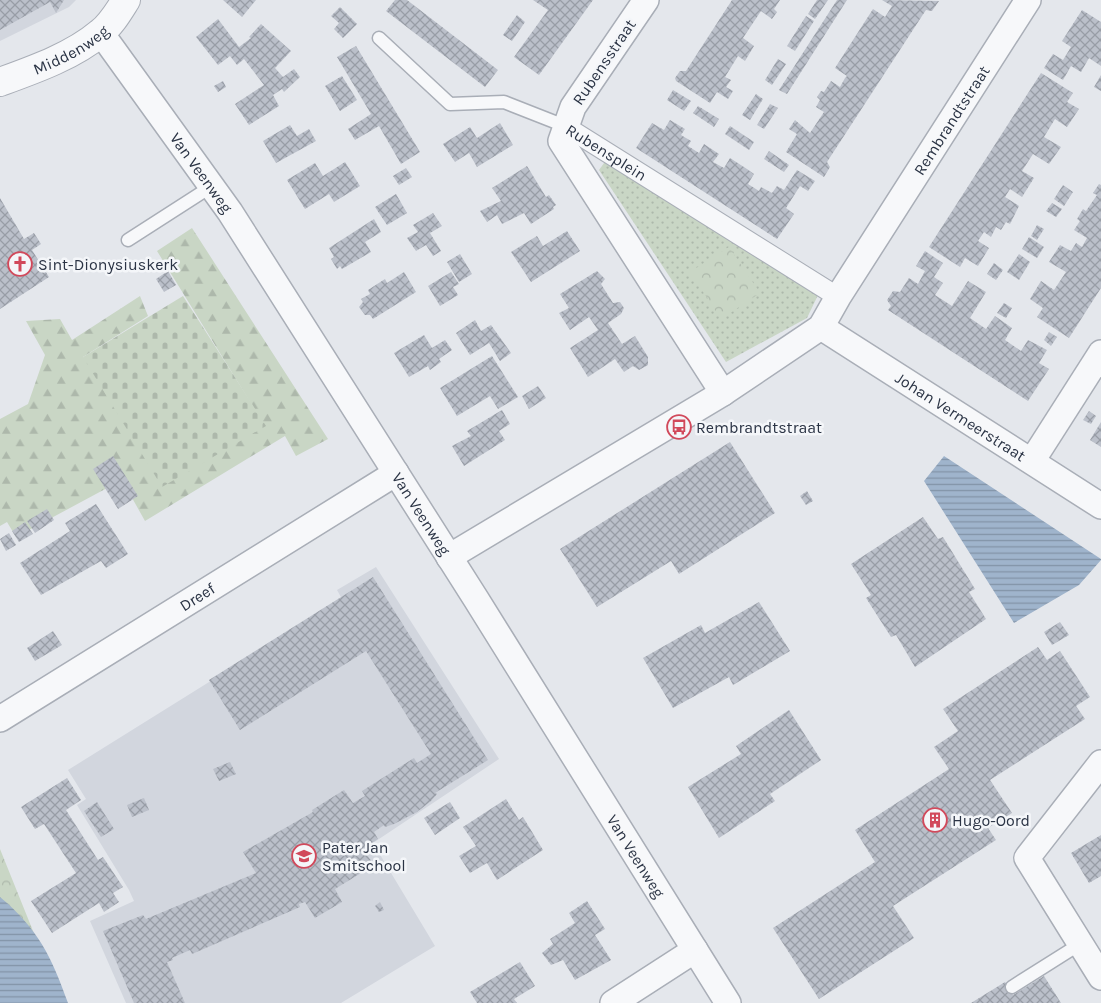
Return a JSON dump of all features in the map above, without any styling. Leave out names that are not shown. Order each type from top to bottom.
[{"type":"street","name":"Middenweg","points":[[0,82],[80,47],[100,33],[126,0]]},
{"type":"street","name":"Rubensstraat","points":[[565,126],[574,107],[646,0]]},
{"type":"street","name":"Rembrandtstraat","points":[[449,557],[723,393],[821,327],[838,297],[1028,0]]},
{"type":"street","name":"Van Veenweg","points":[[100,33],[212,186],[396,473],[728,1003]]},
{"type":"street","name":"Rubensplein","points":[[723,393],[560,141],[565,126],[838,297]]},
{"type":"street","name":"Johan Vermeerstraat","points":[[821,327],[1101,506]]},
{"type":"street","points":[[1032,461],[1101,353]]},
{"type":"street","name":"Dreef","points":[[0,719],[396,473]]},
{"type":"street","points":[[1101,763],[1027,858],[1089,946],[1101,977]]},
{"type":"street","points":[[613,1003],[695,950]]},
{"type":"lane","points":[[380,38],[450,104],[504,102],[565,126]]},
{"type":"lane","points":[[128,240],[212,186]]},
{"type":"lane","points":[[1012,987],[1089,946]]},
{"type":"shaded area","points":[[0,0],[76,0],[69,7],[0,41]]},
{"type":"shaded area","points":[[376,567],[499,759],[373,843],[435,946],[341,1003],[126,1003],[90,921],[134,901],[77,805],[86,799],[68,770],[342,599],[337,590]]},
{"type":"green space","points":[[607,159],[818,295],[807,318],[726,362],[599,170]]},
{"type":"green space","points":[[192,228],[328,439],[296,456],[285,436],[145,521],[122,480],[16,537],[7,522],[0,526],[0,419],[28,404],[45,355],[26,321],[60,319],[72,340],[140,296],[148,316],[83,357],[265,426],[157,251]]},
{"type":"green space","points":[[729,247],[760,293],[721,319],[690,272]]},
{"type":"green space","points":[[183,296],[266,426],[162,487],[83,357]]},
{"type":"green space","points":[[0,849],[62,1003],[0,1003]]},
{"type":"water","points":[[944,456],[1101,560],[1079,585],[1014,623],[924,481]]},
{"type":"water","points":[[0,897],[25,921],[42,945],[56,971],[68,1003],[0,1003]]},
{"type":"building","points":[[0,0],[64,0],[56,13],[50,2],[0,30]]},
{"type":"building","points":[[223,0],[256,0],[242,17]]},
{"type":"building","points":[[395,0],[407,0],[498,70],[485,87],[386,11]]},
{"type":"building","points":[[533,0],[593,0],[539,75],[514,57],[548,10]]},
{"type":"building","points":[[732,0],[780,0],[774,9],[777,12],[772,19],[761,11],[743,38],[754,46],[745,61],[738,56],[725,77],[731,80],[726,87],[733,91],[728,99],[717,92],[710,103],[676,81],[675,78],[680,71],[686,71]]},
{"type":"building","points":[[817,0],[828,0],[815,19],[808,14]]},
{"type":"building","points":[[837,0],[847,0],[787,94],[779,90]]},
{"type":"building","points":[[882,0],[939,1],[932,11],[926,10],[922,16],[827,162],[830,167],[824,177],[786,152],[797,134],[789,129],[795,120],[810,133],[824,112],[816,107],[820,100],[817,97],[821,91],[824,92],[831,81],[840,87],[847,76],[835,68],[873,9],[885,17],[892,6]]},
{"type":"building","points":[[340,7],[357,24],[343,38],[334,29],[339,23],[331,16]]},
{"type":"building","points":[[1082,10],[1101,22],[1101,66],[1089,58],[1081,72],[1071,66],[1063,80],[1044,68],[1053,54],[1063,60],[1071,47],[1062,41]]},
{"type":"building","points":[[517,15],[525,22],[512,41],[503,35]]},
{"type":"building","points":[[806,16],[814,21],[795,51],[787,46]]},
{"type":"building","points":[[218,19],[239,47],[251,38],[249,37],[261,24],[291,51],[275,68],[283,77],[294,69],[300,77],[284,92],[282,89],[273,95],[279,106],[249,125],[235,104],[264,85],[244,59],[237,65],[230,56],[218,65],[196,37]]},
{"type":"building","points":[[356,46],[420,152],[401,164],[379,126],[355,140],[348,129],[371,114],[337,57]]},
{"type":"building","points":[[778,59],[786,64],[772,85],[765,80]]},
{"type":"building","points":[[1041,73],[1073,93],[1067,102],[1079,109],[1067,127],[1055,119],[1044,137],[1061,147],[1049,164],[1033,154],[1022,171],[1034,178],[1022,197],[1010,189],[1005,197],[1019,206],[1010,224],[1006,222],[1001,230],[996,227],[991,237],[984,232],[978,241],[989,248],[978,266],[965,258],[960,267],[929,247]]},
{"type":"building","points":[[1101,75],[1101,91],[1094,87]]},
{"type":"building","points":[[342,76],[357,100],[340,111],[325,86]]},
{"type":"building","points":[[223,81],[226,87],[218,92],[214,86]]},
{"type":"building","points":[[673,90],[691,101],[684,111],[667,100]]},
{"type":"building","points":[[756,94],[763,99],[750,120],[742,115]]},
{"type":"building","points":[[770,104],[778,108],[764,129],[757,125]]},
{"type":"building","points":[[698,106],[719,119],[714,127],[693,113]]},
{"type":"building","points":[[670,120],[685,129],[681,135],[691,141],[688,146],[699,153],[704,144],[719,154],[713,162],[724,168],[730,158],[754,174],[748,184],[759,191],[761,187],[772,193],[777,186],[784,190],[797,170],[815,181],[808,191],[800,186],[786,208],[794,214],[777,239],[636,148],[652,123],[664,130]]},
{"type":"building","points":[[500,123],[513,145],[477,167],[469,153],[455,162],[443,144],[470,127],[477,138]]},
{"type":"building","points":[[290,125],[297,136],[309,129],[316,141],[276,163],[263,141]]},
{"type":"building","points":[[730,126],[754,142],[749,150],[725,134]]},
{"type":"building","points":[[769,151],[789,165],[784,172],[764,159]]},
{"type":"building","points":[[345,162],[360,186],[334,202],[329,194],[305,209],[287,180],[315,163],[323,176]]},
{"type":"building","points":[[527,166],[546,197],[549,195],[556,205],[553,207],[554,209],[531,224],[524,213],[502,224],[497,215],[487,222],[480,211],[501,201],[492,188]]},
{"type":"building","points":[[406,168],[412,177],[399,185],[393,176]]},
{"type":"building","points":[[1099,184],[1101,185],[1101,288],[1069,338],[1037,317],[1043,308],[1030,299],[1041,281],[1054,290],[1066,272],[1049,262],[1060,245],[1071,251],[1076,243],[1082,247],[1087,238],[1074,230],[1080,221],[1077,219],[1083,209],[1086,211],[1097,195],[1093,193]]},
{"type":"building","points":[[1063,185],[1073,192],[1064,206],[1054,199]]},
{"type":"building","points":[[396,194],[407,213],[387,225],[375,207]]},
{"type":"building","name":"Sint-Dionysiuskerk","points":[[0,198],[24,239],[34,233],[41,244],[32,250],[49,277],[0,309]]},
{"type":"building","points":[[1052,203],[1062,209],[1056,217],[1046,211]]},
{"type":"building","points":[[433,213],[442,226],[430,233],[441,251],[433,256],[426,245],[416,251],[407,238],[418,232],[413,225]]},
{"type":"building","points":[[374,219],[381,232],[365,242],[371,252],[342,269],[340,266],[337,269],[331,259],[334,257],[329,248]]},
{"type":"building","points":[[1037,225],[1044,229],[1037,240],[1031,236]]},
{"type":"building","points":[[567,231],[580,251],[531,282],[511,252],[537,236],[543,246]]},
{"type":"building","points":[[1029,237],[1044,247],[1037,258],[1022,249]]},
{"type":"building","points":[[925,251],[943,263],[934,277],[943,283],[935,295],[952,306],[968,281],[986,292],[970,318],[986,329],[995,316],[1012,328],[1005,340],[1021,351],[1028,340],[1047,350],[1039,363],[1049,369],[1028,401],[888,310],[891,306],[887,300],[893,291],[900,292],[909,278],[918,284],[925,271],[916,266]]},
{"type":"building","points":[[460,254],[472,274],[459,282],[447,262]]},
{"type":"building","points":[[1019,254],[1030,262],[1019,280],[1007,272]]},
{"type":"building","points":[[994,263],[1003,270],[996,280],[987,274]]},
{"type":"building","points":[[168,271],[176,285],[164,292],[156,279]]},
{"type":"building","points":[[597,271],[605,279],[601,284],[613,303],[620,302],[624,308],[621,314],[608,323],[622,344],[635,336],[648,357],[648,365],[639,370],[633,366],[624,372],[615,359],[588,377],[570,348],[598,330],[589,317],[570,330],[559,313],[569,308],[560,294]]},
{"type":"building","points":[[404,272],[416,292],[373,319],[370,315],[365,315],[359,307],[363,302],[361,299],[370,294],[368,290],[385,279],[387,283]]},
{"type":"building","points":[[451,272],[459,284],[453,287],[458,295],[440,306],[428,286]]},
{"type":"building","points":[[1004,303],[1012,308],[1006,318],[997,313]]},
{"type":"building","points":[[475,320],[481,331],[491,325],[511,353],[500,361],[489,343],[470,355],[456,333]]},
{"type":"building","points":[[1049,332],[1057,337],[1051,346],[1044,340]]},
{"type":"building","points":[[424,335],[432,348],[445,340],[452,350],[439,359],[441,362],[430,370],[428,366],[409,377],[394,353]]},
{"type":"building","points":[[492,356],[518,397],[498,409],[490,396],[457,416],[440,388]]},
{"type":"building","points":[[538,386],[546,398],[529,409],[522,396]]},
{"type":"building","points":[[502,410],[510,424],[499,431],[505,440],[464,466],[452,446],[471,436],[467,431]]},
{"type":"building","points":[[1089,411],[1096,416],[1091,424],[1083,420]]},
{"type":"building","points":[[1101,422],[1101,447],[1090,440]]},
{"type":"building","points":[[730,442],[775,513],[679,574],[671,561],[597,607],[560,549]]},
{"type":"building","points":[[113,456],[138,496],[118,509],[93,469]]},
{"type":"building","points":[[807,491],[813,501],[806,505],[800,496]]},
{"type":"building","points":[[96,504],[128,554],[106,568],[101,561],[41,595],[20,563],[70,531],[65,523]]},
{"type":"building","points":[[47,509],[54,520],[35,533],[27,521]]},
{"type":"building","points":[[923,517],[938,539],[943,537],[975,589],[969,592],[986,619],[915,667],[896,635],[891,637],[866,598],[871,595],[851,564]]},
{"type":"building","points":[[25,522],[33,534],[19,542],[12,531]]},
{"type":"building","points":[[9,533],[16,545],[6,551],[0,539]]},
{"type":"building","points":[[373,577],[488,760],[435,793],[437,794],[431,801],[417,812],[394,824],[385,827],[384,825],[374,832],[378,839],[363,849],[374,865],[335,889],[342,902],[315,918],[305,902],[299,904],[300,907],[192,954],[190,950],[172,958],[173,960],[167,962],[185,1003],[134,1003],[103,931],[143,915],[146,919],[256,873],[243,852],[313,812],[312,810],[344,790],[353,803],[365,796],[362,791],[414,758],[417,763],[431,754],[366,651],[240,730],[209,680]]},
{"type":"building","points":[[759,602],[790,651],[733,685],[729,677],[673,708],[643,658],[701,625],[705,633]]},
{"type":"building","points":[[1060,622],[1069,635],[1052,645],[1044,632]]},
{"type":"building","points":[[53,631],[62,645],[35,661],[27,648]]},
{"type":"building","name":"Hugo-Oord","points":[[1038,647],[1047,660],[1060,651],[1090,697],[1076,706],[1085,719],[990,780],[1012,813],[988,828],[996,840],[893,906],[914,938],[819,999],[773,928],[875,862],[855,830],[949,769],[934,747],[958,731],[943,709]]},
{"type":"building","points":[[789,710],[821,760],[770,794],[775,801],[719,838],[688,787],[741,754],[736,746]]},
{"type":"building","points":[[230,762],[236,774],[219,781],[213,769]]},
{"type":"building","points":[[67,778],[81,800],[66,810],[98,860],[103,857],[123,887],[113,893],[119,902],[104,912],[99,903],[52,933],[31,901],[76,873],[44,824],[35,829],[21,807]]},
{"type":"building","points":[[144,798],[149,810],[132,817],[127,805]]},
{"type":"building","points":[[506,799],[519,820],[523,817],[543,850],[497,880],[487,863],[470,873],[459,856],[476,846],[463,827]]},
{"type":"building","points":[[97,802],[114,829],[101,837],[84,811]]},
{"type":"building","points":[[450,802],[460,818],[435,835],[424,818]]},
{"type":"building","points":[[1101,835],[1101,876],[1089,883],[1071,853]]},
{"type":"building","points":[[587,901],[605,929],[595,935],[611,960],[575,980],[563,960],[551,965],[542,953],[553,944],[550,939],[575,923],[569,913]]},
{"type":"building","points":[[380,902],[384,910],[379,912],[375,906]]},
{"type":"building","points":[[520,962],[535,986],[514,999],[517,1003],[477,1003],[470,992]]},
{"type":"building","points":[[1044,976],[1061,1003],[971,1003],[1005,982],[1013,995]]},
{"type":"place","name":"Sint-Dionysiuskerk","points":[[20,264]]},
{"type":"place","name":"Rembrandtstraat","points":[[679,427]]},
{"type":"place","name":"Hugo-Oord","points":[[935,820]]},
{"type":"place","name":"Pater Jan Smitschool","points":[[304,856]]}]
